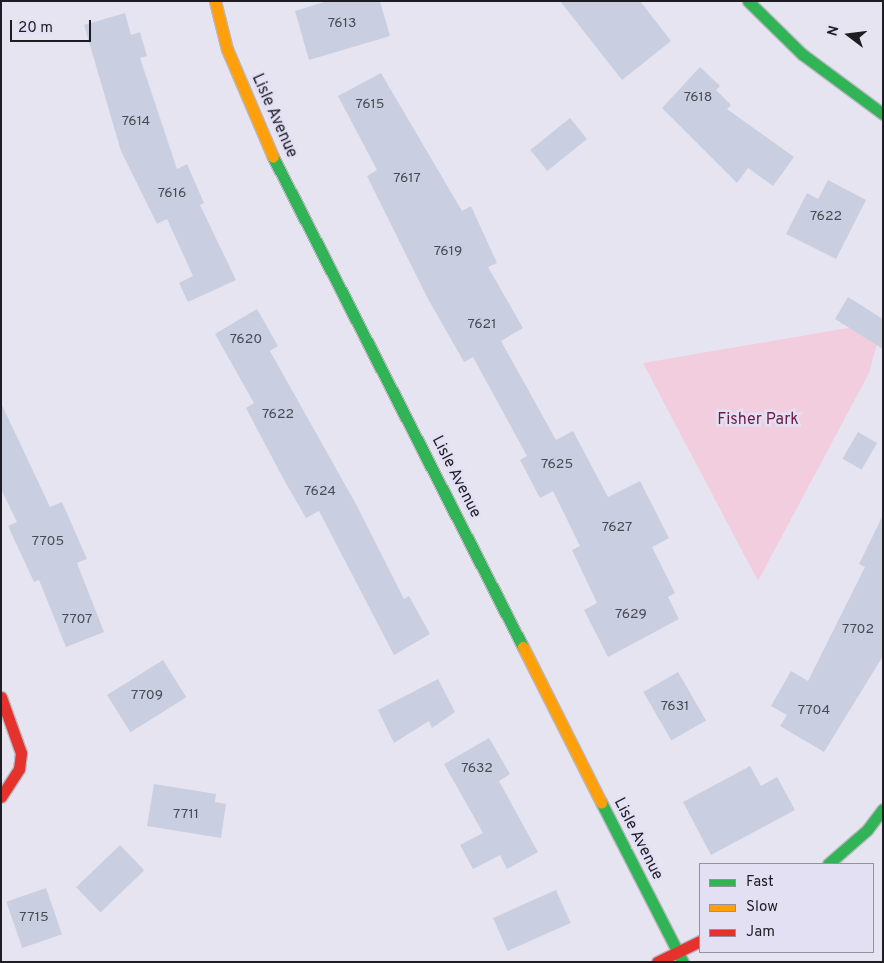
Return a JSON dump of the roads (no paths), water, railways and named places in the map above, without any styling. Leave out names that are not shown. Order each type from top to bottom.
[{"type":"street","name":"Lisle Avenue","points":[[215,1],[227,49],[267,144],[683,962]]},
{"type":"street","points":[[748,1],[802,54],[883,114]]},
{"type":"street","points":[[1,697],[21,753],[19,769],[1,796]]},
{"type":"street","points":[[829,863],[867,830],[883,809]]},
{"type":"street","points":[[657,962],[676,950],[699,941]]},
{"type":"park label","name":"Fisher Park","points":[[758,420]]}]
